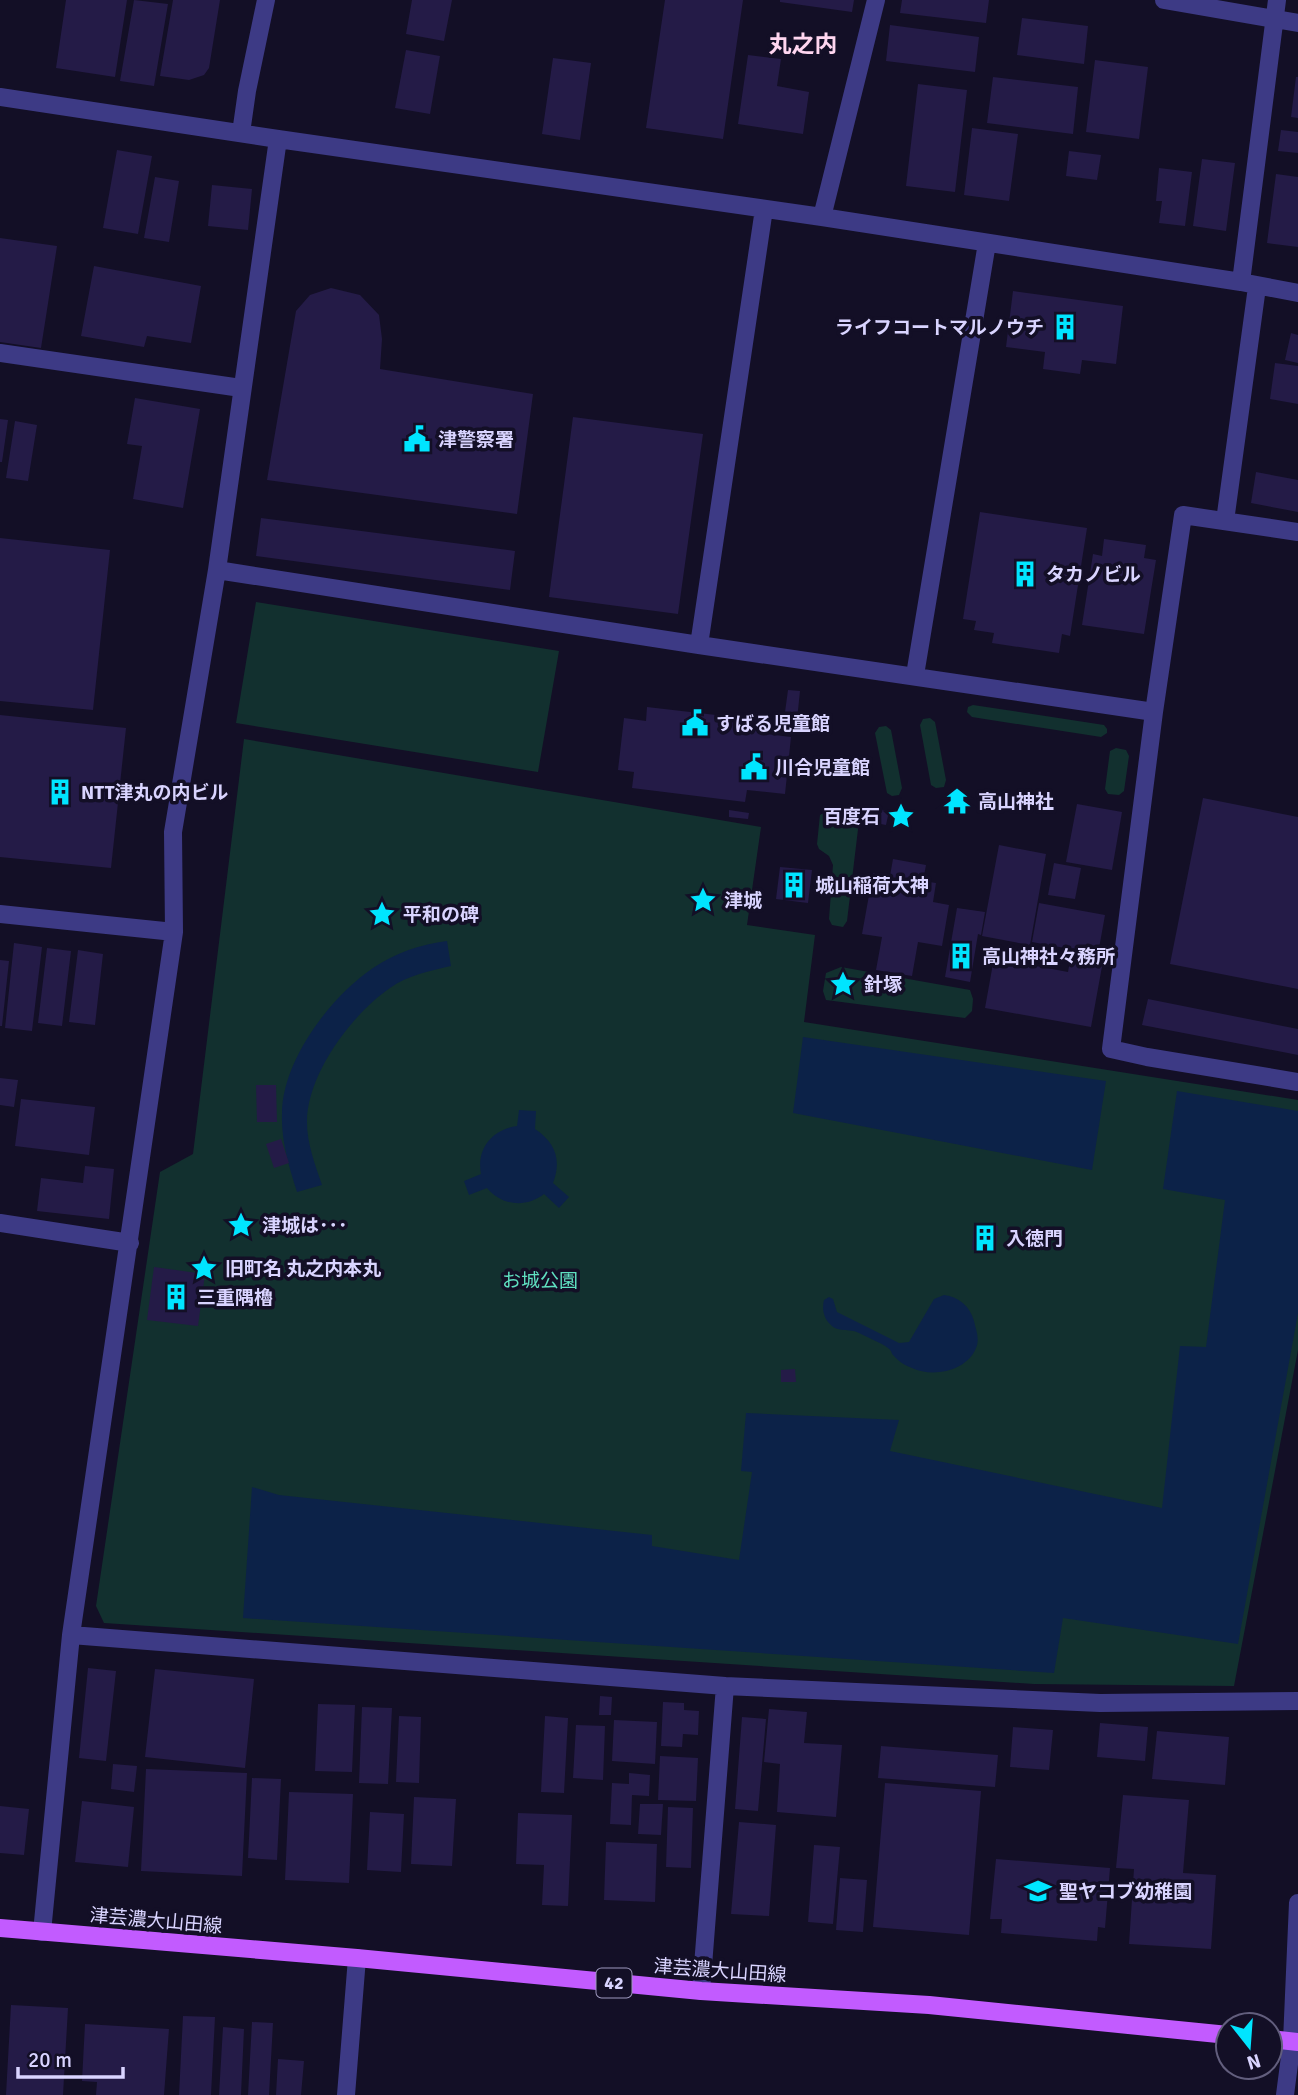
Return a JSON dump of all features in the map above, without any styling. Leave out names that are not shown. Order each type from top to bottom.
[{"type":"main road","name":"津芸濃大山田線","points":[[0,1928],[701,1991],[929,2005],[1214,2034]]},
{"type":"street","points":[[241,133],[266,0]]},
{"type":"street","points":[[822,217],[876,0]]},
{"type":"street","points":[[1164,0],[1298,23]]},
{"type":"street","points":[[1225,521],[1277,0]]},
{"type":"street","points":[[0,97],[822,217],[1298,293]]},
{"type":"street","points":[[42,1932],[71,1635],[174,932],[173,832],[217,570],[278,139]]},
{"type":"street","points":[[699,645],[764,209]]},
{"type":"street","points":[[915,676],[987,243]]},
{"type":"street","points":[[0,353],[242,388]]},
{"type":"street","points":[[1298,532],[1183,516],[1154,712],[1111,1049],[1298,1082]]},
{"type":"street","points":[[217,570],[1154,712]]},
{"type":"street","points":[[0,914],[174,932]]},
{"type":"street","points":[[0,1223],[130,1243]]},
{"type":"street","points":[[71,1635],[726,1686],[1100,1703],[1298,1701]]},
{"type":"street","points":[[701,1991],[726,1686]]},
{"type":"street","points":[[1285,2095],[1295,2042],[1298,1903]]},
{"type":"street","points":[[346,2095],[357,1958]]},
{"type":"green space","points":[[256,602],[559,651],[538,772],[236,723]]},
{"type":"green space","points":[[973,705],[1104,725],[1107,733],[1101,737],[972,717],[967,712],[968,707]]},
{"type":"green space","points":[[930,718],[935,722],[946,780],[944,787],[936,788],[931,785],[920,725],[923,719]]},
{"type":"green space","points":[[886,726],[891,730],[902,788],[899,795],[892,796],[887,793],[875,733],[879,727]]},
{"type":"green space","name":"お城公園","points":[[244,739],[761,827],[747,925],[815,935],[804,1022],[1298,1100],[1298,1350],[1234,1686],[1034,1684],[104,1623],[96,1606],[160,1172],[193,1154]]},
{"type":"green space","points":[[1116,748],[1126,750],[1129,756],[1124,791],[1119,795],[1108,794],[1105,789],[1110,751]]},
{"type":"green space","points":[[830,809],[855,812],[859,821],[847,921],[843,927],[832,925],[829,919],[833,865],[829,856],[819,849],[817,844],[820,815]]},
{"type":"green space","points":[[841,967],[970,990],[973,999],[972,1011],[965,1018],[826,1000],[823,991],[826,973]]},
{"type":"water","points":[[447,941],[451,966],[412,977],[390,988],[347,1029],[323,1065],[309,1104],[307,1122],[310,1146],[322,1185],[297,1192],[284,1144],[282,1114],[284,1094],[299,1052],[325,1013],[357,980],[373,968],[408,950]]},
{"type":"water","points":[[803,1037],[1106,1081],[1092,1170],[793,1113]]},
{"type":"water","points":[[1177,1091],[1298,1111],[1298,1313],[1238,1644],[1063,1618],[1054,1673],[243,1618],[252,1487],[279,1495],[652,1535],[652,1546],[739,1560],[752,1472],[741,1471],[746,1413],[899,1420],[890,1451],[1162,1508],[1180,1346],[1206,1347],[1225,1200],[1163,1189]]},
{"type":"water","points":[[519,1110],[536,1111],[535,1129],[548,1140],[555,1152],[557,1167],[553,1183],[569,1197],[559,1208],[544,1194],[530,1202],[522,1203],[507,1202],[487,1188],[469,1195],[464,1181],[481,1174],[481,1156],[488,1141],[501,1131],[517,1126]]},
{"type":"water","points":[[944,1295],[959,1300],[967,1307],[974,1321],[978,1341],[972,1356],[965,1362],[939,1372],[920,1371],[910,1367],[881,1344],[855,1332],[833,1327],[823,1309],[824,1300],[829,1297],[833,1299],[837,1312],[899,1343],[909,1342],[934,1299]]},
{"type":"building","points":[[66,0],[127,0],[115,77],[56,68]]},
{"type":"building","points":[[134,0],[168,4],[154,86],[120,81]]},
{"type":"building","points":[[173,0],[220,0],[209,68],[204,75],[189,80],[160,76]]},
{"type":"building","points":[[412,0],[452,0],[444,41],[406,34]]},
{"type":"building","points":[[665,0],[743,0],[723,139],[646,128]]},
{"type":"building","points":[[780,0],[854,0],[852,12]]},
{"type":"building","points":[[902,0],[989,0],[986,23],[900,13]]},
{"type":"building","points":[[1022,18],[1088,26],[1084,64],[1017,55]]},
{"type":"building","points":[[890,25],[979,37],[975,72],[886,61]]},
{"type":"building","points":[[406,50],[440,56],[430,114],[395,108]]},
{"type":"building","points":[[748,55],[781,59],[777,86],[809,92],[803,134],[738,124]]},
{"type":"building","points":[[553,58],[591,63],[580,140],[542,134]]},
{"type":"building","points":[[1095,60],[1148,67],[1139,139],[1086,132]]},
{"type":"building","points":[[993,77],[1078,87],[1073,134],[987,123]]},
{"type":"building","points":[[1298,77],[1298,118],[1291,117]]},
{"type":"building","points":[[918,84],[967,90],[955,192],[906,186]]},
{"type":"building","points":[[972,128],[1018,134],[1009,201],[964,195]]},
{"type":"building","points":[[1281,130],[1298,132],[1298,153],[1278,151]]},
{"type":"building","points":[[117,150],[152,156],[138,234],[103,228]]},
{"type":"building","points":[[1069,151],[1101,155],[1097,180],[1066,176]]},
{"type":"building","points":[[1202,159],[1235,163],[1226,231],[1193,226]]},
{"type":"building","points":[[1159,168],[1192,172],[1185,226],[1159,223],[1162,201],[1156,201]]},
{"type":"building","points":[[1276,174],[1298,177],[1298,247],[1267,243]]},
{"type":"building","points":[[155,177],[179,181],[169,242],[144,238]]},
{"type":"building","points":[[212,185],[252,189],[248,230],[208,226]]},
{"type":"building","points":[[0,238],[57,246],[41,348],[0,342]]},
{"type":"building","points":[[94,266],[201,286],[191,343],[147,336],[144,347],[81,336]]},
{"type":"building","points":[[331,288],[360,295],[379,315],[382,339],[380,369],[533,394],[517,514],[267,480],[296,311],[310,295]]},
{"type":"building","name":"ライフコートマルノウチ","points":[[1013,291],[1123,306],[1116,364],[1082,360],[1080,374],[1043,369],[1045,352],[1006,347]]},
{"type":"building","points":[[1291,333],[1298,335],[1298,363],[1285,360]]},
{"type":"building","points":[[1275,363],[1298,366],[1298,404],[1270,399]]},
{"type":"building","points":[[135,398],[200,409],[183,508],[133,499],[142,446],[127,444]]},
{"type":"building","points":[[573,417],[703,434],[678,614],[549,597]]},
{"type":"building","points":[[0,419],[8,420],[2,462],[0,462]]},
{"type":"building","points":[[15,421],[37,425],[28,481],[6,478]]},
{"type":"building","points":[[1256,472],[1298,480],[1298,512],[1251,503]]},
{"type":"building","name":"タカノビル","points":[[980,512],[1087,528],[1070,636],[1062,634],[1059,653],[992,643],[994,633],[974,630],[976,621],[963,619]]},
{"type":"building","points":[[261,518],[515,551],[510,590],[256,556]]},
{"type":"building","points":[[0,538],[110,550],[93,710],[0,701]]},
{"type":"building","points":[[1104,539],[1146,545],[1144,558],[1156,560],[1144,634],[1082,625],[1093,554],[1102,556]]},
{"type":"building","points":[[788,690],[800,691],[796,729],[783,727]]},
{"type":"building","points":[[647,707],[759,720],[757,733],[791,737],[785,794],[747,790],[745,802],[632,788],[634,772],[618,770],[624,718],[646,721]]},
{"type":"building","name":"NTT津丸の内ビル","points":[[0,715],[126,728],[111,868],[0,857]]},
{"type":"building","points":[[1203,798],[1298,817],[1298,989],[1170,964]]},
{"type":"building","points":[[1077,804],[1122,812],[1112,870],[1066,862]]},
{"type":"building","points":[[873,808],[889,811],[886,825],[870,822]]},
{"type":"building","points":[[729,810],[749,813],[748,819],[729,817]]},
{"type":"building","points":[[999,845],[1046,854],[1030,945],[982,936]]},
{"type":"building","points":[[893,859],[926,865],[923,881],[936,883],[933,902],[949,905],[942,946],[918,942],[912,976],[876,970],[882,937],[862,934],[873,873],[890,876]]},
{"type":"building","points":[[1054,863],[1081,868],[1075,899],[1048,895]]},
{"type":"building","name":"城山稲荷大神","points":[[780,867],[812,870],[808,903],[776,899]]},
{"type":"building","points":[[1039,903],[1105,915],[1098,954],[1032,942]]},
{"type":"building","name":"高山神社々務所","points":[[957,908],[985,912],[981,935],[978,934],[970,982],[945,977]]},
{"type":"building","points":[[14,943],[42,947],[32,1031],[5,1028]]},
{"type":"building","points":[[47,948],[71,951],[62,1026],[38,1023]]},
{"type":"building","points":[[78,950],[103,954],[95,1025],[69,1022]]},
{"type":"building","points":[[1071,955],[1103,961],[1091,1027],[985,1008],[994,958],[1068,972]]},
{"type":"building","points":[[0,960],[9,961],[2,1026],[0,1026]]},
{"type":"building","points":[[1148,999],[1298,1029],[1298,1055],[1142,1025]]},
{"type":"building","points":[[0,1078],[18,1080],[14,1107],[0,1105]]},
{"type":"building","points":[[256,1085],[276,1085],[277,1122],[257,1122]]},
{"type":"building","points":[[21,1099],[95,1107],[89,1155],[15,1146]]},
{"type":"building","points":[[281,1139],[289,1163],[274,1168],[266,1144]]},
{"type":"building","points":[[85,1166],[114,1169],[109,1219],[37,1211],[41,1178],[83,1183]]},
{"type":"building","name":"入徳門","points":[[974,1224],[998,1226],[996,1251],[972,1250]]},
{"type":"building","name":"三重隅櫓","points":[[154,1267],[205,1274],[198,1326],[147,1320]]},
{"type":"building","points":[[795,1369],[796,1382],[781,1382],[781,1370]]},
{"type":"building","points":[[88,1668],[116,1671],[106,1761],[79,1758]]},
{"type":"building","points":[[155,1669],[254,1679],[245,1768],[145,1757]]},
{"type":"building","points":[[600,1696],[612,1697],[611,1715],[599,1715]]},
{"type":"building","points":[[663,1702],[684,1703],[684,1710],[699,1711],[698,1735],[683,1734],[682,1747],[661,1746]]},
{"type":"building","points":[[318,1704],[355,1705],[352,1772],[315,1771]]},
{"type":"building","points":[[362,1707],[392,1708],[388,1784],[359,1783]]},
{"type":"building","points":[[769,1709],[807,1712],[804,1743],[842,1745],[836,1817],[777,1812],[780,1764],[764,1762]]},
{"type":"building","points":[[399,1716],[421,1717],[419,1783],[396,1782]]},
{"type":"building","points":[[545,1716],[568,1718],[564,1793],[541,1792]]},
{"type":"building","points":[[742,1717],[766,1719],[758,1811],[735,1809]]},
{"type":"building","points":[[614,1720],[657,1722],[655,1764],[612,1761]]},
{"type":"building","points":[[1100,1723],[1148,1727],[1145,1761],[1097,1757]]},
{"type":"building","points":[[576,1725],[605,1726],[603,1780],[573,1778]]},
{"type":"building","points":[[1013,1727],[1053,1730],[1049,1770],[1010,1767]]},
{"type":"building","points":[[1157,1731],[1229,1737],[1225,1785],[1152,1779]]},
{"type":"building","points":[[881,1746],[998,1755],[995,1787],[878,1778]]},
{"type":"building","points":[[660,1756],[698,1758],[696,1801],[658,1800]]},
{"type":"building","points":[[113,1764],[137,1766],[134,1792],[111,1789]]},
{"type":"building","points":[[146,1769],[247,1773],[242,1876],[141,1871]]},
{"type":"building","points":[[629,1773],[650,1775],[649,1796],[632,1795],[631,1825],[610,1824],[612,1783],[629,1784]]},
{"type":"building","points":[[252,1778],[281,1779],[277,1860],[248,1858]]},
{"type":"building","points":[[885,1783],[981,1791],[969,1935],[873,1927]]},
{"type":"building","points":[[289,1792],[353,1794],[349,1883],[285,1880]]},
{"type":"building","points":[[1123,1795],[1189,1800],[1183,1873],[1216,1875],[1211,1949],[1129,1944],[1134,1869],[1116,1868]]},
{"type":"building","points":[[414,1797],[456,1799],[452,1866],[411,1864]]},
{"type":"building","points":[[82,1801],[134,1807],[128,1867],[75,1862]]},
{"type":"building","points":[[640,1804],[663,1804],[661,1835],[638,1834]]},
{"type":"building","points":[[0,1806],[29,1809],[24,1855],[0,1853]]},
{"type":"building","points":[[668,1807],[693,1808],[691,1868],[666,1867]]},
{"type":"building","points":[[370,1812],[404,1814],[401,1872],[367,1870]]},
{"type":"building","points":[[518,1813],[572,1815],[568,1906],[542,1905],[544,1865],[516,1864]]},
{"type":"building","points":[[739,1822],[776,1825],[769,1916],[731,1914]]},
{"type":"building","points":[[606,1842],[657,1844],[655,1902],[604,1900]]},
{"type":"building","points":[[814,1845],[840,1847],[833,1924],[808,1922]]},
{"type":"building","points":[[996,1859],[1110,1868],[1105,1928],[1098,1927],[1097,1941],[1001,1933],[1002,1919],[990,1919]]},
{"type":"building","points":[[840,1878],[867,1880],[863,1932],[836,1930]]},
{"type":"building","points":[[11,2005],[68,2008],[63,2095],[6,2095]]},
{"type":"building","points":[[183,2016],[215,2017],[211,2095],[179,2095]]},
{"type":"building","points":[[252,2022],[273,2023],[269,2095],[248,2095]]},
{"type":"building","points":[[85,2024],[169,2029],[164,2095],[96,2095],[97,2082],[82,2081]]},
{"type":"building","points":[[223,2027],[244,2029],[241,2095],[219,2095]]},
{"type":"building","points":[[278,2059],[304,2061],[301,2095],[276,2095]]},
{"type":"place","name":"ライフコートマルノウチ","points":[[1065,327]]},
{"type":"place","name":"津警察署","points":[[417,439]]},
{"type":"place","name":"タカノビル","points":[[1025,574]]},
{"type":"place","name":"すばる児童館","points":[[695,723]]},
{"type":"place","name":"川合児童館","points":[[754,767]]},
{"type":"place","name":"NTT津丸の内ビル","points":[[60,792]]},
{"type":"place","name":"高山神社","points":[[957,801]]},
{"type":"place","name":"百度石","points":[[901,816]]},
{"type":"place","name":"城山稲荷大神","points":[[794,885]]},
{"type":"place","name":"津城","points":[[703,900]]},
{"type":"place","name":"平和の碑","points":[[382,914]]},
{"type":"place","name":"高山神社々務所","points":[[961,956]]},
{"type":"place","name":"針塚","points":[[843,984]]},
{"type":"place","name":"津城は･･･","points":[[241,1225]]},
{"type":"place","name":"入徳門","points":[[985,1238]]},
{"type":"place","name":"旧町名 丸之内本丸","points":[[204,1268]]},
{"type":"place","name":"三重隅櫓","points":[[176,1297]]},
{"type":"place","name":"聖ヤコブ幼稚園","points":[[1038,1891]]},
{"type":"district","name":"丸之内","points":[[803,44]]}]
